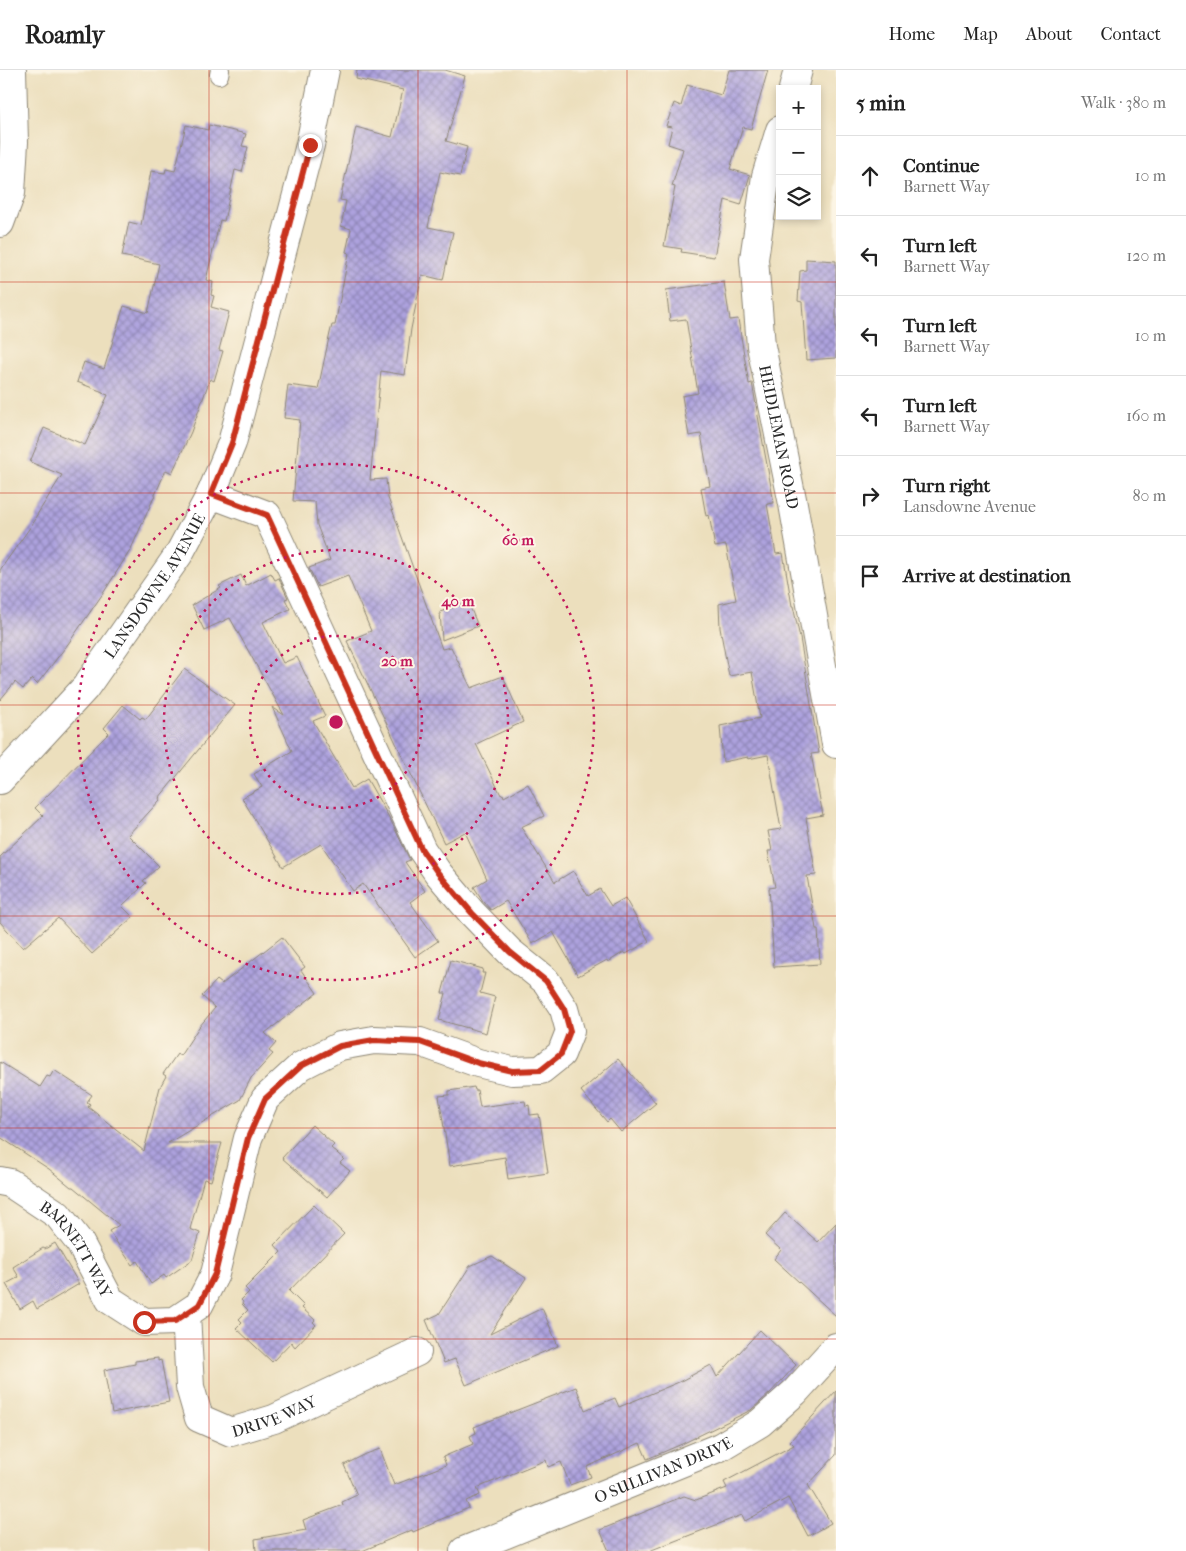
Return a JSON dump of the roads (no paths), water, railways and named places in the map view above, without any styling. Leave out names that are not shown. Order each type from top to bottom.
[{"type":"street","name":"LANSDOWNE AVENUE","points":[[0,780],[84,688],[179,554],[211,494],[232,443],[310,145],[325,70]]},
{"type":"street","points":[[794,85],[798,70]]},
{"type":"street","points":[[0,223],[11,193],[14,142],[8,78]]},
{"type":"street","name":"HEIDLEMAN ROAD","points":[[776,143],[766,176],[754,258],[761,346],[793,504],[836,744]]},
{"type":"street","name":"BARNETT WAY","points":[[0,1181],[10,1183],[58,1215],[80,1243],[110,1300],[144,1322],[175,1321],[199,1305],[215,1274],[248,1138],[265,1099],[301,1066],[340,1046],[374,1040],[420,1042],[478,1063],[512,1071],[541,1070],[561,1054],[570,1031],[564,1009],[546,981],[510,952],[491,933],[438,873],[422,850],[267,515],[211,494]]},
{"type":"street","name":"DRIVE WAY","points":[[186,1314],[190,1387],[199,1418],[230,1432],[274,1419],[416,1352]]},
{"type":"street","name":"O SULLIVAN DRIVE","points":[[464,1551],[720,1447],[760,1423],[794,1392],[836,1347]]}]
